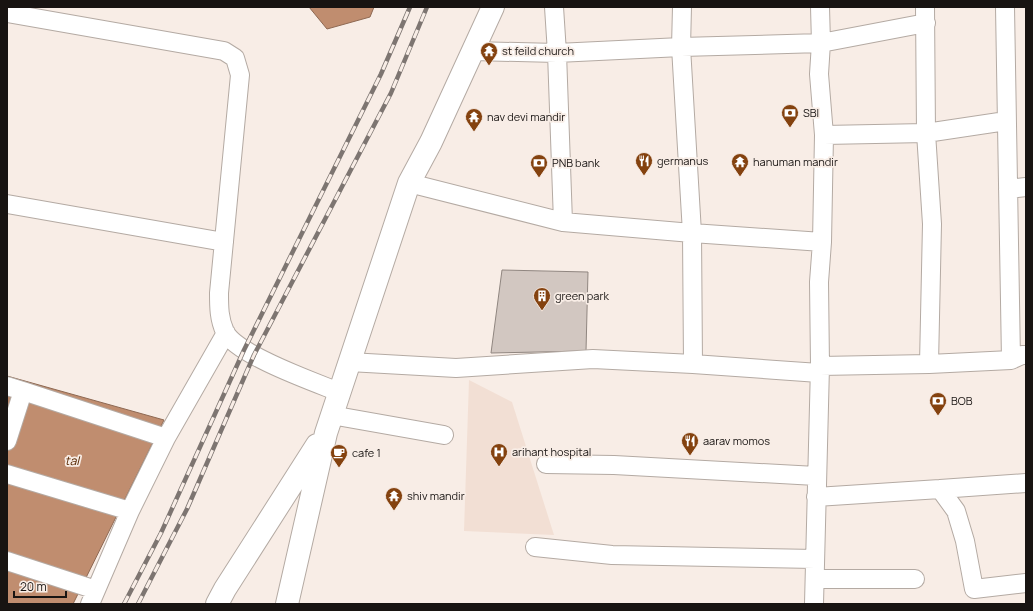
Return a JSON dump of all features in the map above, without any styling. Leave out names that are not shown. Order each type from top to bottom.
[{"type":"street","points":[[287,604],[329,424],[409,183],[431,142],[493,7]]},
{"type":"street","points":[[554,7],[557,53],[562,222]]},
{"type":"street","points":[[682,7],[681,47],[692,232],[693,364]]},
{"type":"street","points":[[814,604],[819,370],[819,282],[822,242],[824,135],[819,74],[821,43],[820,7]]},
{"type":"street","points":[[349,362],[456,368],[593,359],[819,370],[1018,357],[1008,189],[1004,7]]},
{"type":"street","points":[[7,13],[224,51],[234,58],[240,75],[219,293],[219,317],[226,333],[244,350],[301,378],[339,392]]},
{"type":"street","points":[[473,51],[557,53],[681,47],[821,43],[925,15],[926,133],[932,224],[929,364]]},
{"type":"street","points":[[824,135],[926,133],[1006,121]]},
{"type":"street","points":[[409,183],[562,222],[822,242]]},
{"type":"street","points":[[1008,189],[1026,187]]},
{"type":"street","points":[[7,204],[224,242]]},
{"type":"street","points":[[7,561],[93,597],[130,511],[166,438],[226,333]]},
{"type":"street","points":[[7,441],[15,388],[166,438]]},
{"type":"street","points":[[329,424],[444,435]]},
{"type":"street","points":[[217,604],[329,424]]},
{"type":"street","points":[[546,464],[614,465],[816,476]]},
{"type":"street","points":[[7,474],[130,511]]},
{"type":"street","points":[[816,497],[1026,484]]},
{"type":"street","points":[[940,489],[956,511],[965,541],[974,589],[1026,583]]},
{"type":"street","points":[[535,546],[612,555],[815,559]]},
{"type":"street","points":[[815,579],[915,579]]},
{"type":"shaded area","name":"arihant hospital","points":[[469,380],[512,402],[554,535],[464,531]]},
{"type":"water","points":[[309,7],[374,7],[370,17],[327,29]]},
{"type":"water","name":"tal","points":[[7,376],[164,420],[73,604],[7,604]]},
{"type":"building","name":"green park","points":[[502,270],[588,272],[586,351],[491,353]]},
{"type":"railway","points":[[124,604],[161,533],[244,350],[381,74],[410,7]]},
{"type":"railway","points":[[138,604],[187,509],[254,355],[391,93],[427,7]]},
{"type":"place","name":"st feild church","points":[[489,66]]},
{"type":"place","name":"SBI","points":[[790,128]]},
{"type":"place","name":"nav devi mandir","points":[[474,132]]},
{"type":"place","name":"germanus","points":[[644,176]]},
{"type":"place","name":"hanuman mandir","points":[[740,177]]},
{"type":"place","name":"PNB bank","points":[[539,178]]},
{"type":"place","name":"green park","points":[[542,311]]},
{"type":"place","name":"BOB","points":[[938,416]]},
{"type":"place","name":"aarav momos","points":[[690,456]]},
{"type":"place","name":"arihant hospital","points":[[499,467]]},
{"type":"place","name":"cafe 1","points":[[339,468]]},
{"type":"place","name":"shiv mandir","points":[[394,511]]}]
